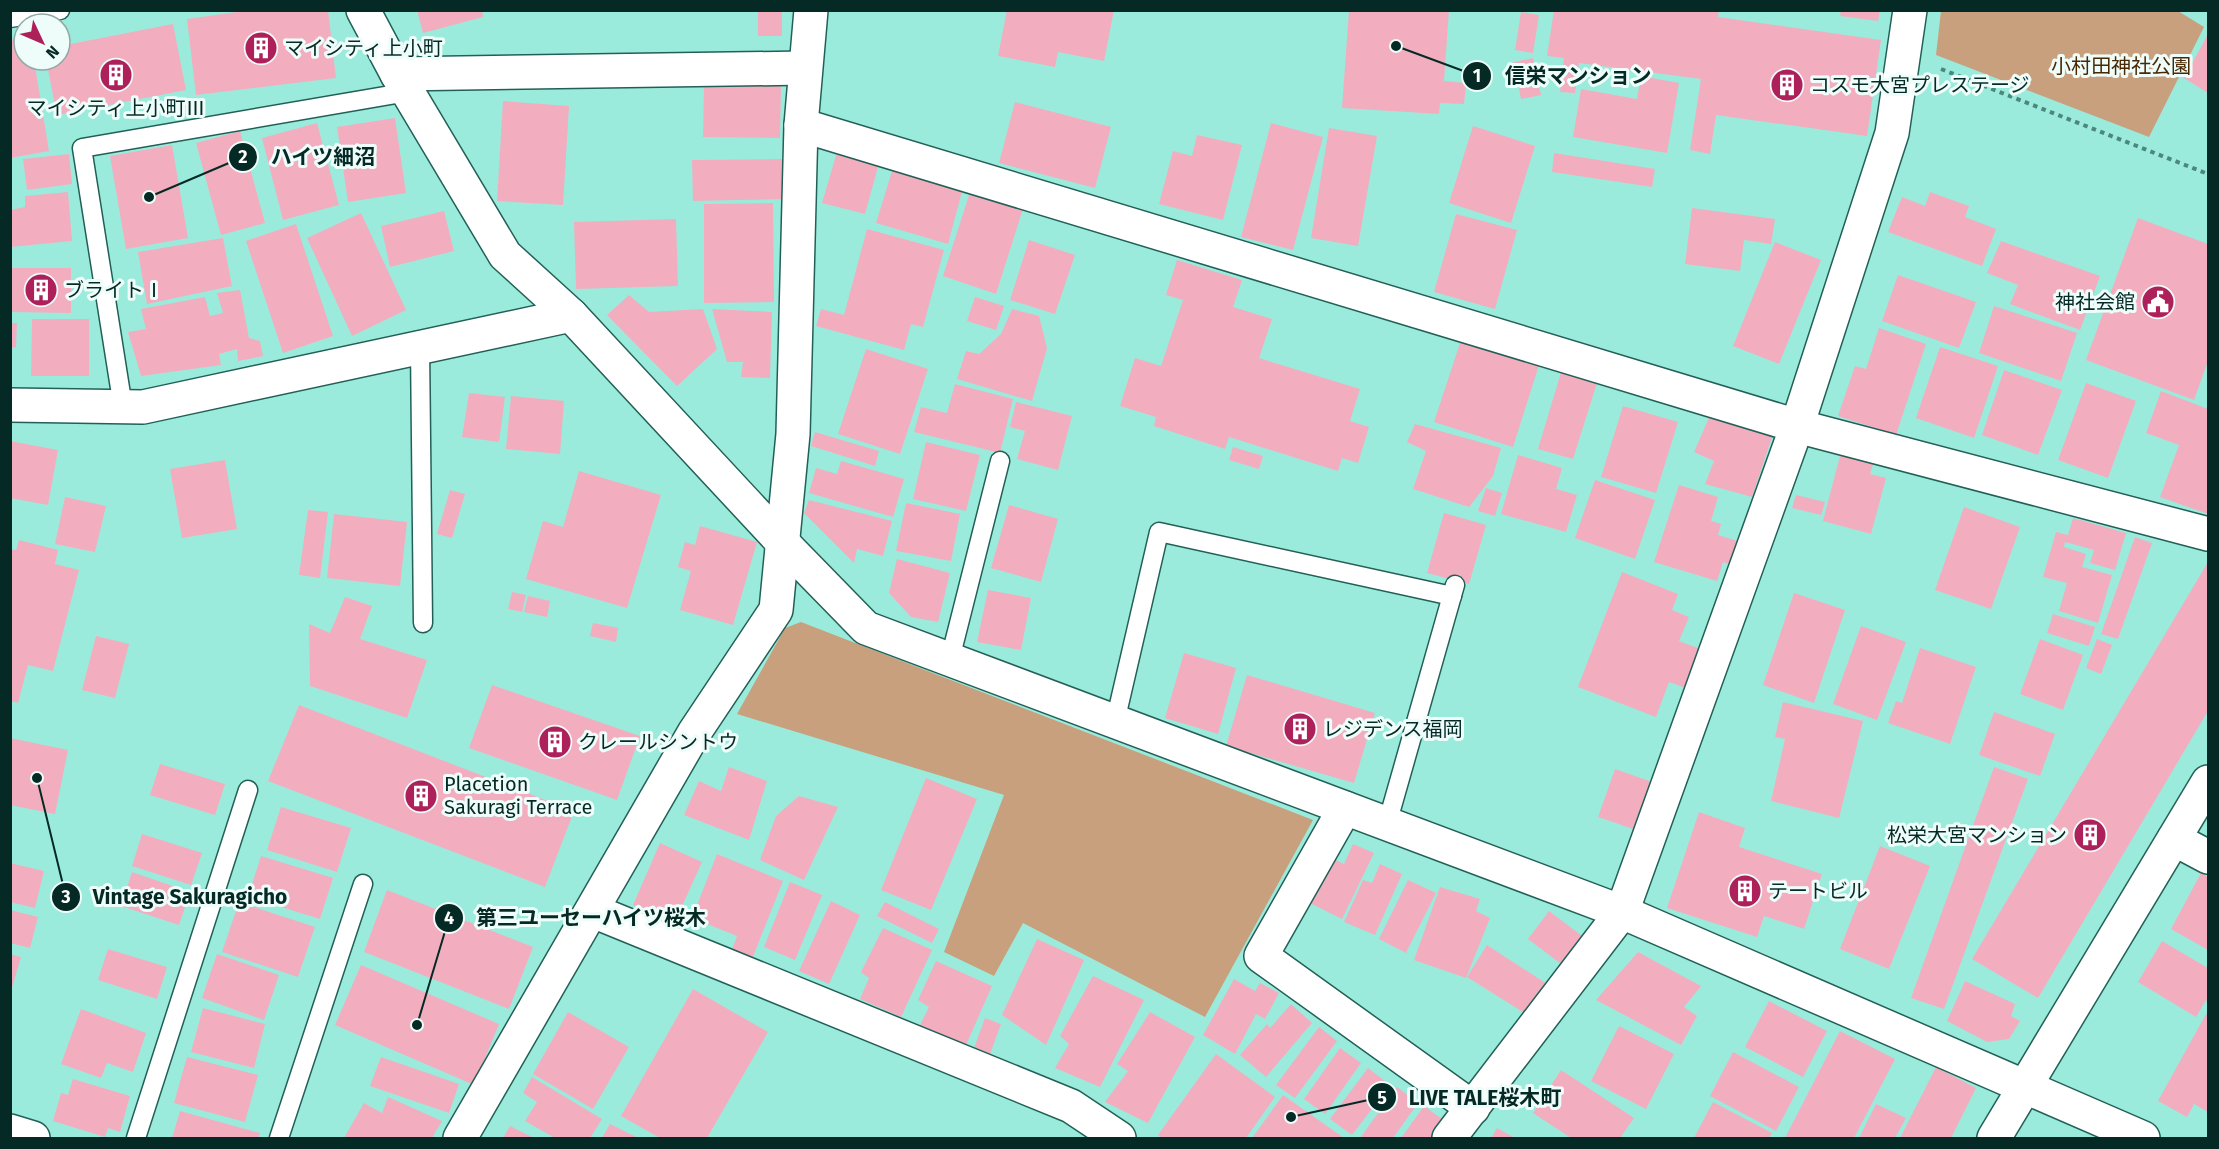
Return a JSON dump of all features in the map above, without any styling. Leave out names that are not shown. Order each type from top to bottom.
[{"type":"street","points":[[363,10],[403,83],[505,255],[571,315],[783,543],[866,628],[1622,912],[2142,1138]]},
{"type":"street","points":[[460,1138],[694,733],[776,610],[793,434],[801,125],[811,10]]},
{"type":"street","points":[[1449,1138],[1622,912],[1797,426],[1892,133],[1910,10]]},
{"type":"street","points":[[403,83],[805,68]]},
{"type":"street","points":[[801,125],[1797,426],[2208,534]]},
{"type":"street","points":[[10,405],[143,407],[571,315]]},
{"type":"street","points":[[1994,1138],[2208,782]]},
{"type":"street","points":[[1345,808],[1261,956],[1473,1108]]},
{"type":"street","points":[[2174,839],[2208,857]]},
{"type":"street","points":[[593,911],[1071,1106],[1119,1138]]},
{"type":"street","points":[[10,1131],[33,1138]]},
{"type":"lane","points":[[10,18],[60,10]]},
{"type":"lane","points":[[123,407],[82,148],[403,83]]},
{"type":"lane","points":[[420,346],[423,623]]},
{"type":"lane","points":[[950,659],[1000,461]]},
{"type":"lane","points":[[1115,722],[1159,532],[1454,590],[1387,824]]},
{"type":"lane","points":[[136,1138],[248,790]]},
{"type":"lane","points":[[279,1138],[363,884]]},
{"type":"path","points":[[1904,55],[2208,174]]},
{"type":"green space","name":"小村田神社公園","points":[[1941,11],[2178,11],[2204,27],[2149,137],[1936,55]]},
{"type":"green space","points":[[801,622],[1313,820],[1205,1017],[1023,923],[994,976],[944,952],[1004,795],[737,714],[785,628]]},
{"type":"building","name":"マイシティ上小町","points":[[251,10],[328,10],[336,78],[196,95],[187,19]]},
{"type":"building","points":[[417,10],[482,10],[483,17],[423,33]]},
{"type":"building","points":[[758,10],[782,10],[782,36],[758,36]]},
{"type":"building","points":[[1007,10],[1114,10],[1104,61],[1058,52],[1055,67],[998,56]]},
{"type":"building","points":[[1349,10],[1449,10],[1444,81],[1466,83],[1464,104],[1440,103],[1439,114],[1342,108]]},
{"type":"building","name":"コスモ大宮プレステージ","points":[[1554,10],[1719,10],[1718,17],[1881,40],[1867,136],[1716,115],[1710,154],[1690,150],[1701,79],[1579,63],[1575,93],[1560,92],[1564,58],[1547,56]]},
{"type":"building","points":[[1841,10],[1880,10],[1878,21],[1840,16]]},
{"type":"building","points":[[1521,12],[1539,15],[1533,53],[1515,50]]},
{"type":"building","name":"マイシティ上小町Ⅲ","points":[[173,24],[186,90],[57,115],[48,72],[72,72],[72,44]]},
{"type":"building","points":[[2208,34],[2208,93],[2184,78]]},
{"type":"building","points":[[10,40],[12,40],[12,72],[36,72],[49,151],[10,158]]},
{"type":"building","points":[[1533,58],[1541,95],[1521,99],[1514,62]]},
{"type":"building","points":[[1641,76],[1679,83],[1667,153],[1573,137],[1581,89],[1637,99]]},
{"type":"building","points":[[704,83],[781,84],[780,138],[703,137]]},
{"type":"building","points":[[503,101],[569,106],[563,205],[497,201]]},
{"type":"building","points":[[1015,102],[1111,127],[1095,188],[999,163]]},
{"type":"building","points":[[395,118],[406,193],[348,202],[337,127]]},
{"type":"building","points":[[317,123],[339,205],[283,220],[262,138]]},
{"type":"building","points":[[1271,123],[1323,137],[1293,250],[1241,237]]},
{"type":"building","points":[[1473,126],[1535,146],[1511,223],[1449,203]]},
{"type":"building","points":[[1329,128],[1377,136],[1358,246],[1311,238]]},
{"type":"building","points":[[240,131],[265,223],[221,235],[196,143]]},
{"type":"building","points":[[1197,135],[1242,145],[1223,220],[1159,204],[1173,151],[1192,156]]},
{"type":"building","points":[[172,145],[188,238],[126,249],[110,156]]},
{"type":"building","points":[[837,152],[879,163],[865,214],[822,203]]},
{"type":"building","points":[[1554,153],[1655,169],[1652,187],[1552,172]]},
{"type":"building","points":[[69,154],[72,184],[27,190],[23,159]]},
{"type":"building","points":[[783,159],[784,199],[693,201],[692,160]]},
{"type":"building","points":[[893,168],[963,188],[948,244],[876,223]]},
{"type":"building","points":[[68,192],[72,241],[10,247],[10,210],[25,207],[25,196]]},
{"type":"building","points":[[970,192],[1023,209],[996,294],[943,276]]},
{"type":"building","points":[[1930,192],[1969,206],[1965,217],[1996,229],[1982,266],[1888,232],[1902,197],[1925,206]]},
{"type":"building","points":[[773,203],[774,302],[704,303],[704,204]]},
{"type":"building","points":[[1692,208],[1775,219],[1771,244],[1744,240],[1740,271],[1685,264]]},
{"type":"building","points":[[444,211],[454,251],[390,267],[381,226]]},
{"type":"building","points":[[361,213],[406,310],[352,336],[307,238]]},
{"type":"building","points":[[1456,214],[1517,230],[1495,309],[1434,292]]},
{"type":"building","name":"神社会館","points":[[2138,218],[2208,244],[2208,361],[2194,400],[2086,360]]},
{"type":"building","points":[[676,219],[678,286],[576,289],[574,222]]},
{"type":"building","points":[[296,224],[333,336],[283,353],[246,241]]},
{"type":"building","points":[[867,229],[944,250],[923,327],[911,324],[904,350],[816,326],[821,309],[844,315]]},
{"type":"building","points":[[223,238],[232,286],[147,304],[138,252]]},
{"type":"building","points":[[1029,240],[1075,255],[1055,314],[1010,300]]},
{"type":"building","points":[[2001,241],[2100,276],[2080,330],[2010,304],[2018,285],[1987,273]]},
{"type":"building","points":[[1775,242],[1821,260],[1779,364],[1733,346]]},
{"type":"building","points":[[1177,260],[1242,280],[1233,307],[1272,319],[1259,358],[1360,389],[1350,421],[1369,427],[1358,463],[1342,458],[1338,471],[1229,437],[1225,449],[1154,426],[1156,417],[1120,406],[1135,358],[1161,366],[1183,300],[1166,295]]},
{"type":"building","name":"ブライトⅠ","points":[[10,268],[71,268],[71,313],[10,312]]},
{"type":"building","points":[[1898,275],[1976,302],[1959,348],[1882,321]]},
{"type":"building","points":[[240,290],[249,338],[260,341],[263,356],[238,361],[237,349],[219,354],[221,365],[141,376],[128,332],[146,329],[141,309],[205,297],[210,316],[223,313],[217,293]]},
{"type":"building","points":[[629,295],[649,312],[703,309],[717,349],[677,386],[607,315]]},
{"type":"building","points":[[975,297],[1004,306],[996,330],[967,321]]},
{"type":"building","points":[[1994,306],[2077,333],[2061,381],[1979,353]]},
{"type":"building","points":[[712,309],[772,312],[770,378],[741,377],[743,362],[727,362]]},
{"type":"building","points":[[1012,309],[1039,316],[1047,348],[1032,401],[957,379],[966,351],[979,354],[1001,334]]},
{"type":"building","points":[[32,319],[89,319],[89,376],[31,376]]},
{"type":"building","points":[[10,323],[17,323],[16,347],[10,348]]},
{"type":"building","points":[[1879,328],[1926,344],[1896,435],[1838,416],[1855,366],[1866,369]]},
{"type":"building","points":[[1462,337],[1540,362],[1513,447],[1434,422]]},
{"type":"building","points":[[1940,347],[1998,366],[1974,438],[1916,418]]},
{"type":"building","points":[[866,349],[928,369],[900,454],[838,434]]},
{"type":"building","points":[[1562,369],[1598,380],[1573,459],[1538,449]]},
{"type":"building","points":[[2004,370],[2062,390],[2038,455],[1982,435]]},
{"type":"building","points":[[2086,383],[2136,401],[2108,478],[2058,460]]},
{"type":"building","points":[[955,384],[1013,399],[1000,453],[914,432],[921,407],[947,413]]},
{"type":"building","points":[[2161,391],[2208,409],[2208,514],[2160,497],[2179,445],[2146,433]]},
{"type":"building","points":[[469,393],[505,397],[499,442],[462,437]]},
{"type":"building","points":[[511,396],[564,401],[560,454],[506,449]]},
{"type":"building","points":[[1016,402],[1072,416],[1058,470],[1017,459],[1025,431],[1010,427]]},
{"type":"building","points":[[1623,406],[1678,422],[1656,493],[1601,477]]},
{"type":"building","points":[[1711,413],[1773,434],[1752,497],[1705,484],[1714,461],[1694,452]]},
{"type":"building","points":[[1415,424],[1501,448],[1493,476],[1469,507],[1413,489],[1426,451],[1407,442]]},
{"type":"building","points":[[815,432],[879,451],[875,466],[811,446]]},
{"type":"building","points":[[10,441],[58,450],[48,505],[10,498]]},
{"type":"building","points":[[926,442],[980,455],[966,511],[913,499]]},
{"type":"building","points":[[1233,447],[1263,456],[1259,469],[1229,460]]},
{"type":"building","points":[[1841,452],[1874,461],[1870,474],[1886,478],[1871,534],[1823,521]]},
{"type":"building","points":[[1518,455],[1562,468],[1556,489],[1577,495],[1566,532],[1501,514]]},
{"type":"building","points":[[225,460],[237,529],[182,538],[170,469]]},
{"type":"building","points":[[841,461],[904,479],[893,517],[809,493],[816,468],[837,474]]},
{"type":"building","points":[[579,471],[661,495],[627,608],[526,579],[543,521],[563,527]]},
{"type":"building","points":[[1595,480],[1655,500],[1635,559],[1575,538]]},
{"type":"building","points":[[1679,485],[1718,497],[1711,521],[1721,524],[1718,535],[1741,542],[1734,566],[1723,562],[1717,581],[1654,562]]},
{"type":"building","points":[[1486,488],[1502,493],[1495,516],[1478,511]]},
{"type":"building","points":[[450,490],[465,494],[452,538],[437,534]]},
{"type":"building","points":[[1796,495],[1825,502],[1821,515],[1792,508]]},
{"type":"building","points":[[65,497],[106,506],[95,552],[55,544]]},
{"type":"building","points":[[809,500],[892,521],[883,556],[857,549],[854,563],[804,513]]},
{"type":"building","points":[[906,503],[960,514],[951,561],[896,551]]},
{"type":"building","points":[[1009,505],[1058,519],[1041,582],[991,568]]},
{"type":"building","points":[[1964,507],[2020,527],[1991,609],[1935,590]]},
{"type":"building","points":[[308,510],[328,512],[320,578],[299,575]]},
{"type":"building","points":[[1444,513],[1486,525],[1469,584],[1427,573]]},
{"type":"building","points":[[334,514],[407,522],[400,586],[327,578]]},
{"type":"building","points":[[2073,518],[2126,533],[2115,570],[2090,563],[2094,550],[2065,542],[2064,547],[2086,554],[2082,567],[2112,575],[2098,623],[2059,611],[2067,583],[2043,577],[2056,532],[2068,535]]},
{"type":"building","points":[[700,526],[757,542],[733,625],[680,610],[691,571],[678,567],[685,542],[695,545]]},
{"type":"building","points":[[2135,537],[2152,543],[2118,639],[2101,634]]},
{"type":"building","points":[[19,540],[58,550],[55,564],[79,570],[53,671],[28,665],[18,703],[10,701],[10,549],[16,550]]},
{"type":"building","points":[[897,559],[950,573],[938,622],[911,617],[889,593]]},
{"type":"building","name":"松栄大宮マンション","points":[[2208,562],[2208,711],[2038,998],[1972,959]]},
{"type":"building","points":[[1622,572],[1678,594],[1672,610],[1689,617],[1679,641],[1706,651],[1691,690],[1669,682],[1656,717],[1578,687]]},
{"type":"building","points":[[988,590],[1031,598],[1021,650],[977,642]]},
{"type":"building","points":[[512,592],[526,595],[522,612],[508,609]]},
{"type":"building","points":[[1794,593],[1845,610],[1814,703],[1763,685]]},
{"type":"building","points":[[528,596],[550,601],[547,617],[524,612]]},
{"type":"building","points":[[345,597],[372,606],[360,639],[427,660],[407,718],[310,686],[309,624],[330,633]]},
{"type":"building","points":[[2053,614],[2095,627],[2089,646],[2047,633]]},
{"type":"building","points":[[593,623],[618,628],[616,642],[590,636]]},
{"type":"building","points":[[1861,626],[1906,642],[1877,720],[1833,704]]},
{"type":"building","points":[[96,636],[129,644],[115,698],[82,690]]},
{"type":"building","points":[[2040,639],[2083,655],[2063,710],[2020,694]]},
{"type":"building","points":[[2097,639],[2112,645],[2101,674],[2086,668]]},
{"type":"building","points":[[1920,648],[1976,667],[1950,744],[1888,723],[1896,701],[1902,703]]},
{"type":"building","points":[[1184,653],[1236,668],[1218,734],[1165,718]]},
{"type":"building","name":"レジデンス福岡","points":[[1247,675],[1375,713],[1354,783],[1226,746]]},
{"type":"building","name":"クレールシントウ","points":[[492,685],[640,736],[617,800],[469,748]]},
{"type":"building","points":[[1783,702],[1863,721],[1839,818],[1771,801],[1785,739],[1775,737]]},
{"type":"building","name":"Placetion Sakuragi Terrace","points":[[299,705],[574,811],[545,887],[268,781]]},
{"type":"building","points":[[1994,712],[2055,734],[2040,776],[1979,755]]},
{"type":"building","points":[[10,738],[68,750],[55,814],[10,805]]},
{"type":"building","points":[[160,764],[225,784],[215,815],[150,795]]},
{"type":"building","points":[[729,767],[767,781],[749,840],[684,815],[699,781],[721,791]]},
{"type":"building","points":[[1994,767],[2028,779],[1944,1009],[1911,998]]},
{"type":"building","points":[[1615,769],[1655,783],[1639,831],[1598,817]]},
{"type":"building","points":[[926,778],[977,799],[931,910],[881,890]]},
{"type":"building","points":[[799,796],[838,807],[804,880],[760,860],[776,816]]},
{"type":"building","points":[[281,807],[351,828],[337,872],[267,850]]},
{"type":"building","name":"テートビル","points":[[1699,812],[1745,828],[1739,847],[1822,874],[1804,929],[1764,916],[1757,937],[1667,908]]},
{"type":"building","points":[[142,834],[202,853],[191,885],[132,866]]},
{"type":"building","points":[[660,843],[702,862],[674,924],[633,905]]},
{"type":"building","points":[[1353,844],[1374,853],[1342,919],[1310,903],[1331,858],[1344,864]]},
{"type":"building","points":[[1880,846],[1930,866],[1889,969],[1840,949]]},
{"type":"building","points":[[717,854],[783,881],[752,959],[732,950],[737,936],[692,918]]},
{"type":"building","points":[[261,856],[333,878],[320,919],[248,897]]},
{"type":"building","points":[[10,863],[44,871],[35,908],[10,902]]},
{"type":"building","points":[[1380,864],[1402,874],[1375,935],[1344,922],[1363,880],[1372,883]]},
{"type":"building","points":[[132,872],[190,892],[179,925],[121,906]]},
{"type":"building","points":[[2201,873],[2208,877],[2208,950],[2171,929]]},
{"type":"building","points":[[1408,880],[1436,893],[1406,953],[1379,939]]},
{"type":"building","points":[[790,882],[822,895],[795,960],[764,947]]},
{"type":"building","points":[[1440,887],[1480,899],[1476,911],[1490,918],[1466,978],[1414,960]]},
{"type":"building","points":[[387,890],[533,947],[509,1009],[364,952]]},
{"type":"building","points":[[831,901],[860,915],[829,984],[799,971]]},
{"type":"building","points":[[239,902],[315,927],[298,977],[222,952]]},
{"type":"building","points":[[885,902],[939,929],[932,943],[877,916]]},
{"type":"building","points":[[10,910],[38,917],[30,948],[10,943]]},
{"type":"building","points":[[1549,911],[1590,942],[1569,970],[1528,939]]},
{"type":"building","points":[[883,928],[932,950],[901,1017],[860,999],[869,978],[861,972]]},
{"type":"building","points":[[1037,939],[1084,960],[1046,1045],[1002,1015]]},
{"type":"building","points":[[2162,941],[2208,968],[2208,1002],[2206,1000],[2196,1017],[2138,982]]},
{"type":"building","points":[[1487,945],[1550,986],[1531,1017],[1467,977]]},
{"type":"building","points":[[108,949],[167,967],[157,999],[98,980]]},
{"type":"building","points":[[1638,952],[1701,986],[1684,1007],[1697,1016],[1681,1045],[1596,1000]]},
{"type":"building","points":[[10,954],[21,957],[11,991],[10,991]]},
{"type":"building","points":[[217,954],[279,975],[264,1020],[202,998]]},
{"type":"building","points":[[936,961],[992,986],[966,1045],[919,1027],[929,1007],[918,1000]]},
{"type":"building","points":[[361,965],[499,1024],[474,1085],[335,1025]]},
{"type":"building","points":[[1093,976],[1144,1000],[1100,1087],[1055,1068],[1069,1044],[1060,1036]]},
{"type":"building","points":[[1234,979],[1255,991],[1260,983],[1279,993],[1265,1019],[1256,1014],[1235,1054],[1203,1035]]},
{"type":"building","points":[[1965,981],[2015,1004],[2011,1016],[2020,1021],[2009,1039],[1987,1042],[1947,1021]]},
{"type":"building","points":[[693,989],[768,1032],[707,1138],[660,1138],[621,1116]]},
{"type":"building","points":[[1769,1001],[1827,1031],[1803,1077],[1745,1047]]},
{"type":"building","points":[[1291,1004],[1312,1023],[1266,1077],[1240,1055],[1267,1024],[1270,1028]]},
{"type":"building","points":[[203,1008],[265,1024],[254,1068],[191,1052]]},
{"type":"building","points":[[81,1009],[146,1033],[133,1072],[107,1063],[101,1078],[61,1064]]},
{"type":"building","points":[[568,1012],[629,1047],[593,1109],[533,1074]]},
{"type":"building","points":[[1150,1012],[1195,1037],[1148,1123],[1105,1102],[1128,1071],[1117,1064]]},
{"type":"building","points":[[2206,1014],[2208,1016],[2208,1112],[2194,1104],[2187,1117],[2158,1101]]},
{"type":"building","points":[[985,1018],[1001,1024],[990,1054],[974,1048]]},
{"type":"building","points":[[1619,1026],[1674,1054],[1646,1109],[1591,1081]]},
{"type":"building","points":[[1319,1027],[1337,1041],[1295,1098],[1276,1085]]},
{"type":"building","points":[[1840,1031],[1895,1059],[1854,1138],[1785,1138]]},
{"type":"building","points":[[1340,1048],[1361,1063],[1325,1114],[1304,1099]]},
{"type":"building","points":[[1733,1052],[1799,1087],[1776,1131],[1710,1096]]},
{"type":"building","points":[[1216,1054],[1275,1097],[1246,1138],[1162,1138],[1158,1135]]},
{"type":"building","points":[[187,1057],[258,1075],[245,1122],[174,1103]]},
{"type":"building","points":[[381,1057],[459,1084],[449,1113],[370,1086]]},
{"type":"building","points":[[1936,1067],[1976,1088],[1951,1138],[1900,1138]]},
{"type":"building","points":[[1368,1068],[1390,1085],[1352,1135],[1330,1119]]},
{"type":"building","points":[[1561,1070],[1634,1118],[1620,1138],[1571,1138],[1533,1113]]},
{"type":"building","points":[[532,1077],[602,1119],[590,1138],[555,1138],[525,1121],[537,1102],[523,1093]]},
{"type":"building","points":[[73,1079],[130,1096],[120,1132],[108,1128],[105,1137],[53,1121],[61,1093],[68,1095]]},
{"type":"building","points":[[1397,1087],[1418,1103],[1393,1138],[1360,1138]]},
{"type":"building","points":[[1283,1095],[1344,1138],[1252,1138]]},
{"type":"building","points":[[388,1097],[442,1121],[432,1138],[344,1138],[364,1103],[382,1113]]},
{"type":"building","points":[[1713,1102],[1772,1133],[1769,1138],[1694,1138]]},
{"type":"building","points":[[1876,1104],[1906,1118],[1895,1138],[1859,1138]]},
{"type":"building","points":[[1424,1106],[1446,1122],[1433,1138],[1401,1138]]},
{"type":"building","points":[[180,1111],[260,1133],[258,1138],[172,1138]]},
{"type":"building","points":[[610,1124],[638,1138],[602,1138]]},
{"type":"building","points":[[510,1126],[534,1138],[503,1138]]},
{"type":"building","points":[[1497,1128],[1515,1138],[1491,1138]]},
{"type":"place","name":"信栄マンション","points":[[1396,46]]},
{"type":"place","name":"マイシティ上小町","points":[[261,48]]},
{"type":"place","name":"マイシティ上小町Ⅲ","points":[[116,75]]},
{"type":"place","name":"コスモ大宮プレステージ","points":[[1787,85]]},
{"type":"place","name":"ハイツ細沼","points":[[149,197]]},
{"type":"place","name":"ブライトⅠ","points":[[41,290]]},
{"type":"place","name":"神社会館","points":[[2158,302]]},
{"type":"place","name":"レジデンス福岡","points":[[1300,729]]},
{"type":"place","name":"クレールシントウ","points":[[555,742]]},
{"type":"place","name":"Vintage Sakuragicho","points":[[37,778]]},
{"type":"place","name":"Placetion Sakuragi Terrace","points":[[421,796]]},
{"type":"place","name":"松栄大宮マンション","points":[[2090,835]]},
{"type":"place","name":"テートビル","points":[[1745,891]]},
{"type":"place","name":"第三ユーセーハイツ桜木","points":[[417,1025]]},
{"type":"place","name":"LIVE TALE桜木町","points":[[1291,1117]]}]
